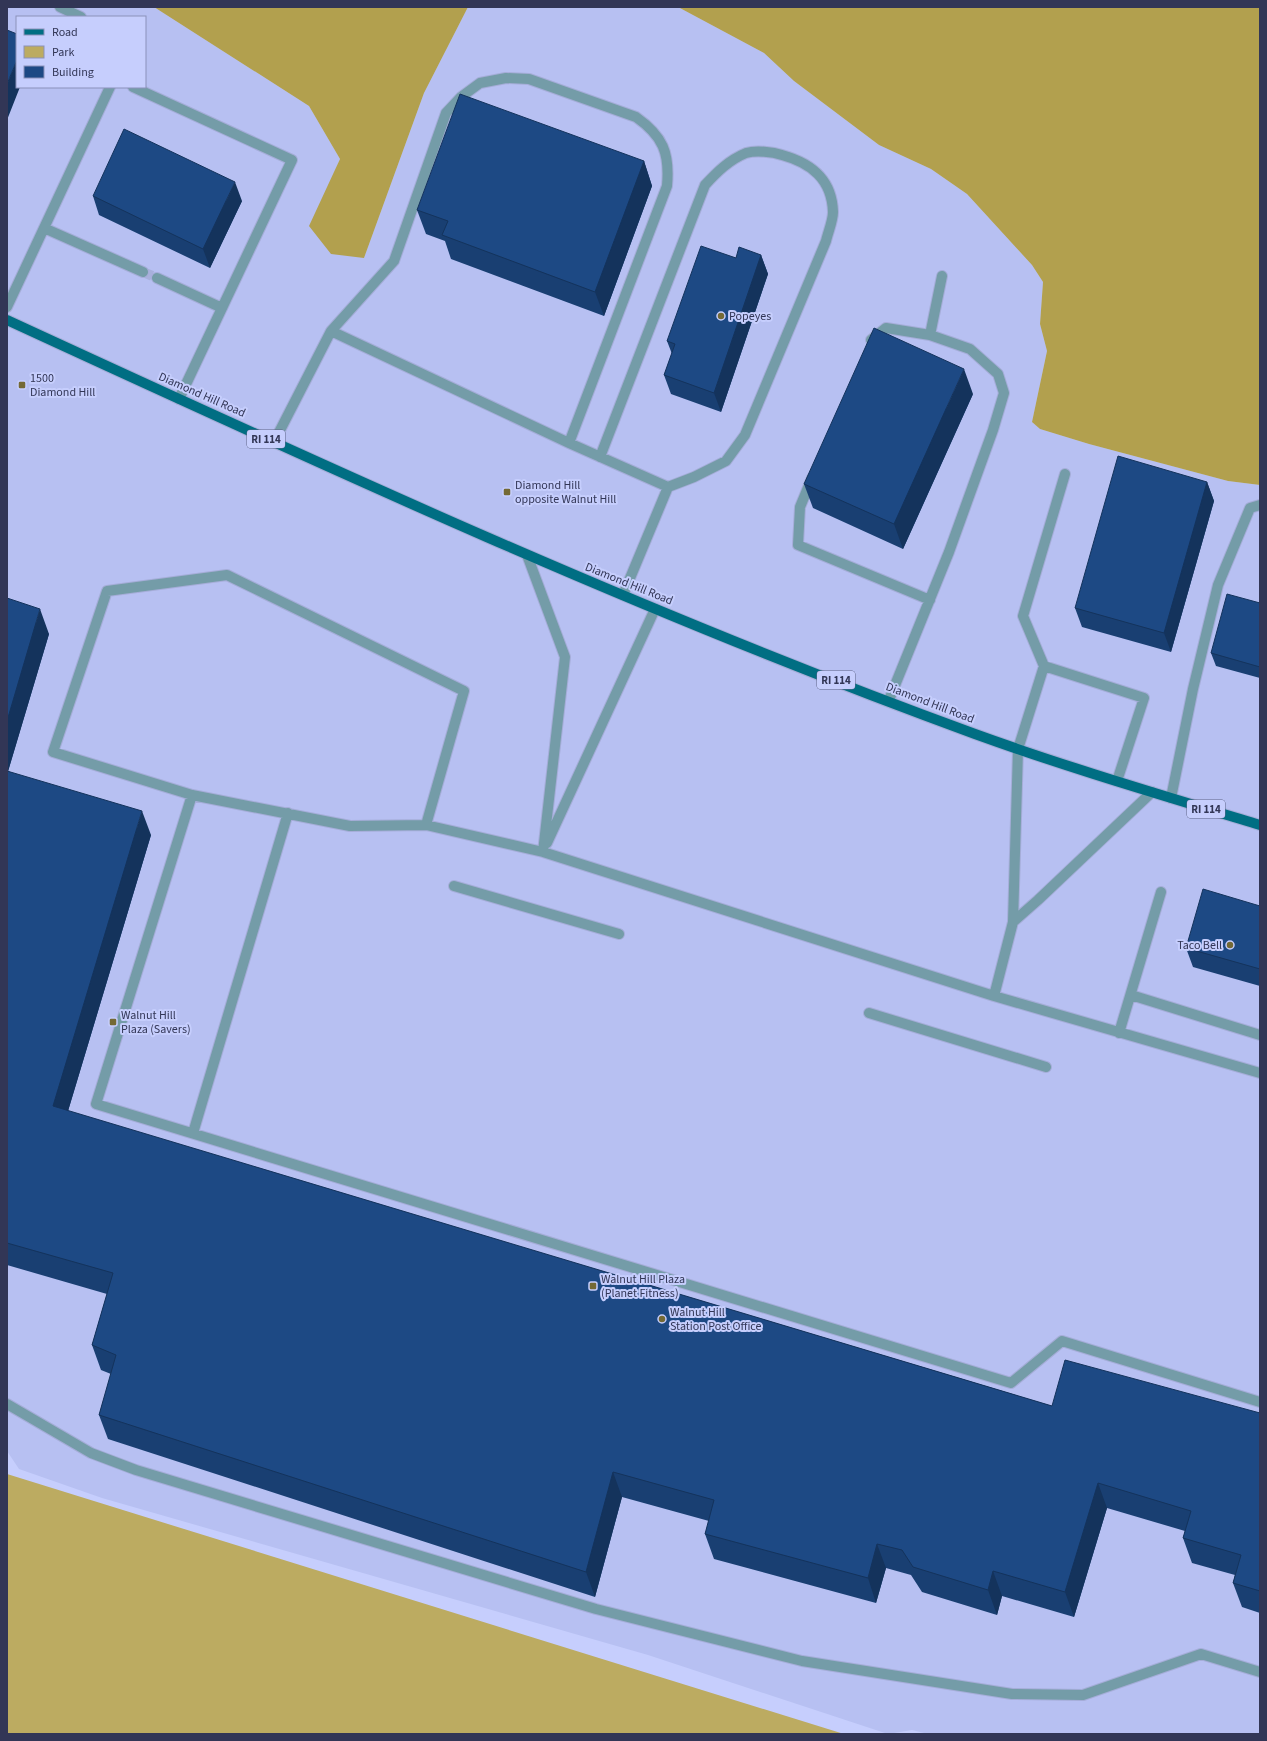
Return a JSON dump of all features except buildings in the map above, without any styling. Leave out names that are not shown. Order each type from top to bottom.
[{"type":"main road","name":"Diamond Hill Road","points":[[7,320],[274,442],[527,555],[655,608],[1018,749],[1260,826]]},
{"type":"lane","points":[[60,7],[80,16]]},
{"type":"lane","points":[[274,442],[330,331],[394,261],[446,113],[461,97],[480,83],[506,78],[529,79],[636,117],[650,127],[662,145],[669,165],[667,186],[569,442]]},
{"type":"lane","points":[[7,307],[110,88]]},
{"type":"lane","points":[[135,88],[292,160],[179,399]]},
{"type":"lane","points":[[330,331],[600,457],[668,487],[694,477],[726,461],[745,435],[826,241],[833,213],[830,191],[817,172],[799,160],[774,153],[747,153],[725,164],[705,184],[600,457]]},
{"type":"lane","points":[[44,228],[143,272]]},
{"type":"lane","points":[[930,335],[942,276]]},
{"type":"lane","points":[[157,278],[222,308]]},
{"type":"lane","points":[[866,352],[872,338],[886,328],[930,335],[970,350],[998,374],[1004,393],[957,530],[889,700]]},
{"type":"lane","points":[[815,471],[800,507],[798,545],[930,600]]},
{"type":"lane","points":[[994,996],[1013,922],[1018,749],[1044,666],[1023,616],[1066,474]]},
{"type":"lane","points":[[623,595],[668,487]]},
{"type":"lane","points":[[1171,798],[1193,689],[1218,585],[1250,508],[1260,505]]},
{"type":"lane","points":[[527,555],[565,657],[543,852]]},
{"type":"lane","points":[[426,825],[464,691],[227,575],[107,591],[53,752],[192,795],[350,826],[426,825],[543,852],[994,996],[1260,1074]]},
{"type":"lane","points":[[543,852],[655,608]]},
{"type":"lane","points":[[1044,666],[1144,698],[1117,781]]},
{"type":"lane","points":[[1013,922],[1152,792]]},
{"type":"lane","points":[[192,795],[96,1104],[1011,1383],[1062,1341],[1260,1402]]},
{"type":"lane","points":[[193,1133],[288,813]]},
{"type":"lane","points":[[454,886],[619,934]]},
{"type":"lane","points":[[1119,1033],[1161,892]]},
{"type":"lane","points":[[1130,995],[1260,1035]]},
{"type":"lane","points":[[869,1013],[1046,1066]]},
{"type":"lane","points":[[7,1404],[91,1452],[136,1470],[596,1609],[802,1661],[1012,1694],[1083,1695],[1201,1654],[1260,1672]]},
{"type":"shaded area","points":[[7,7],[154,7],[309,106],[340,159],[331,180],[364,258],[424,93],[468,7],[678,7],[764,53],[794,81],[879,145],[931,169],[967,194],[1032,265],[1043,282],[1040,324],[1047,351],[1032,422],[1040,429],[1089,444],[1228,481],[1260,485],[1260,1734],[928,1734],[912,1730],[888,1734],[648,1655],[102,1498],[19,1469],[7,1451]]},
{"type":"shaded area","points":[[154,7],[468,7],[424,93],[364,258],[331,254],[309,226],[340,159],[309,106]]},
{"type":"shaded area","points":[[678,7],[1260,7],[1260,485],[1228,481],[1089,444],[1040,429],[1032,422],[1047,351],[1040,324],[1043,282],[1032,265],[967,194],[931,169],[879,145],[794,81],[764,53]]},
{"type":"green space","points":[[7,1474],[844,1734],[7,1734]]},
{"type":"tunnel","points":[[143,272],[157,278]]},
{"type":"place","name":"Popeyes","points":[[721,316]]},
{"type":"place","name":"1500 Diamond Hill","points":[[22,385]]},
{"type":"place","name":"Diamond Hill opposite Walnut Hill","points":[[507,492]]},
{"type":"place","name":"Taco Bell","points":[[1230,945]]},
{"type":"place","name":"Walnut Hill Plaza (Savers)","points":[[113,1022]]},
{"type":"place","name":"Walnut Hill Plaza (Planet Fitness)","points":[[593,1286]]},
{"type":"place","name":"Walnut Hill Station Post Office","points":[[662,1319]]}]
